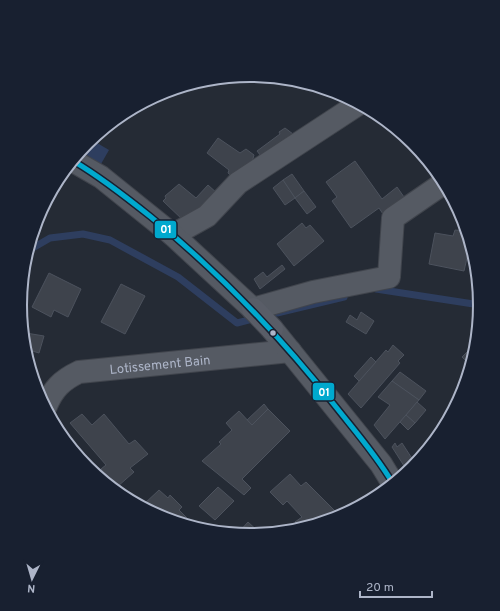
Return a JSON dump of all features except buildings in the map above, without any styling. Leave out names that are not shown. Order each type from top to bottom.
[{"type":"main road","points":[[253,310],[272,329]]},
{"type":"street","points":[[173,235],[207,216],[238,183],[354,108]]},
{"type":"street","points":[[78,164],[101,176],[173,235],[253,310],[313,292],[389,277],[393,218],[438,187]]},
{"type":"street","points":[[272,329],[382,464],[390,479]]},
{"type":"street","name":"Lotissement Bain","points":[[48,400],[52,392],[65,378],[79,372],[290,351]]},
{"type":"water","points":[[97,143],[109,150],[101,164],[85,155]]},
{"type":"waterway","points":[[35,246],[50,238],[83,234],[110,240],[178,277],[237,323],[257,318]]},
{"type":"waterway","points":[[376,289],[473,304]]},
{"type":"waterway","points":[[277,313],[344,297]]},
{"type":"transit line","name":"01","points":[[78,164],[123,195],[177,238],[249,307],[315,381],[358,434],[390,479]]}]
